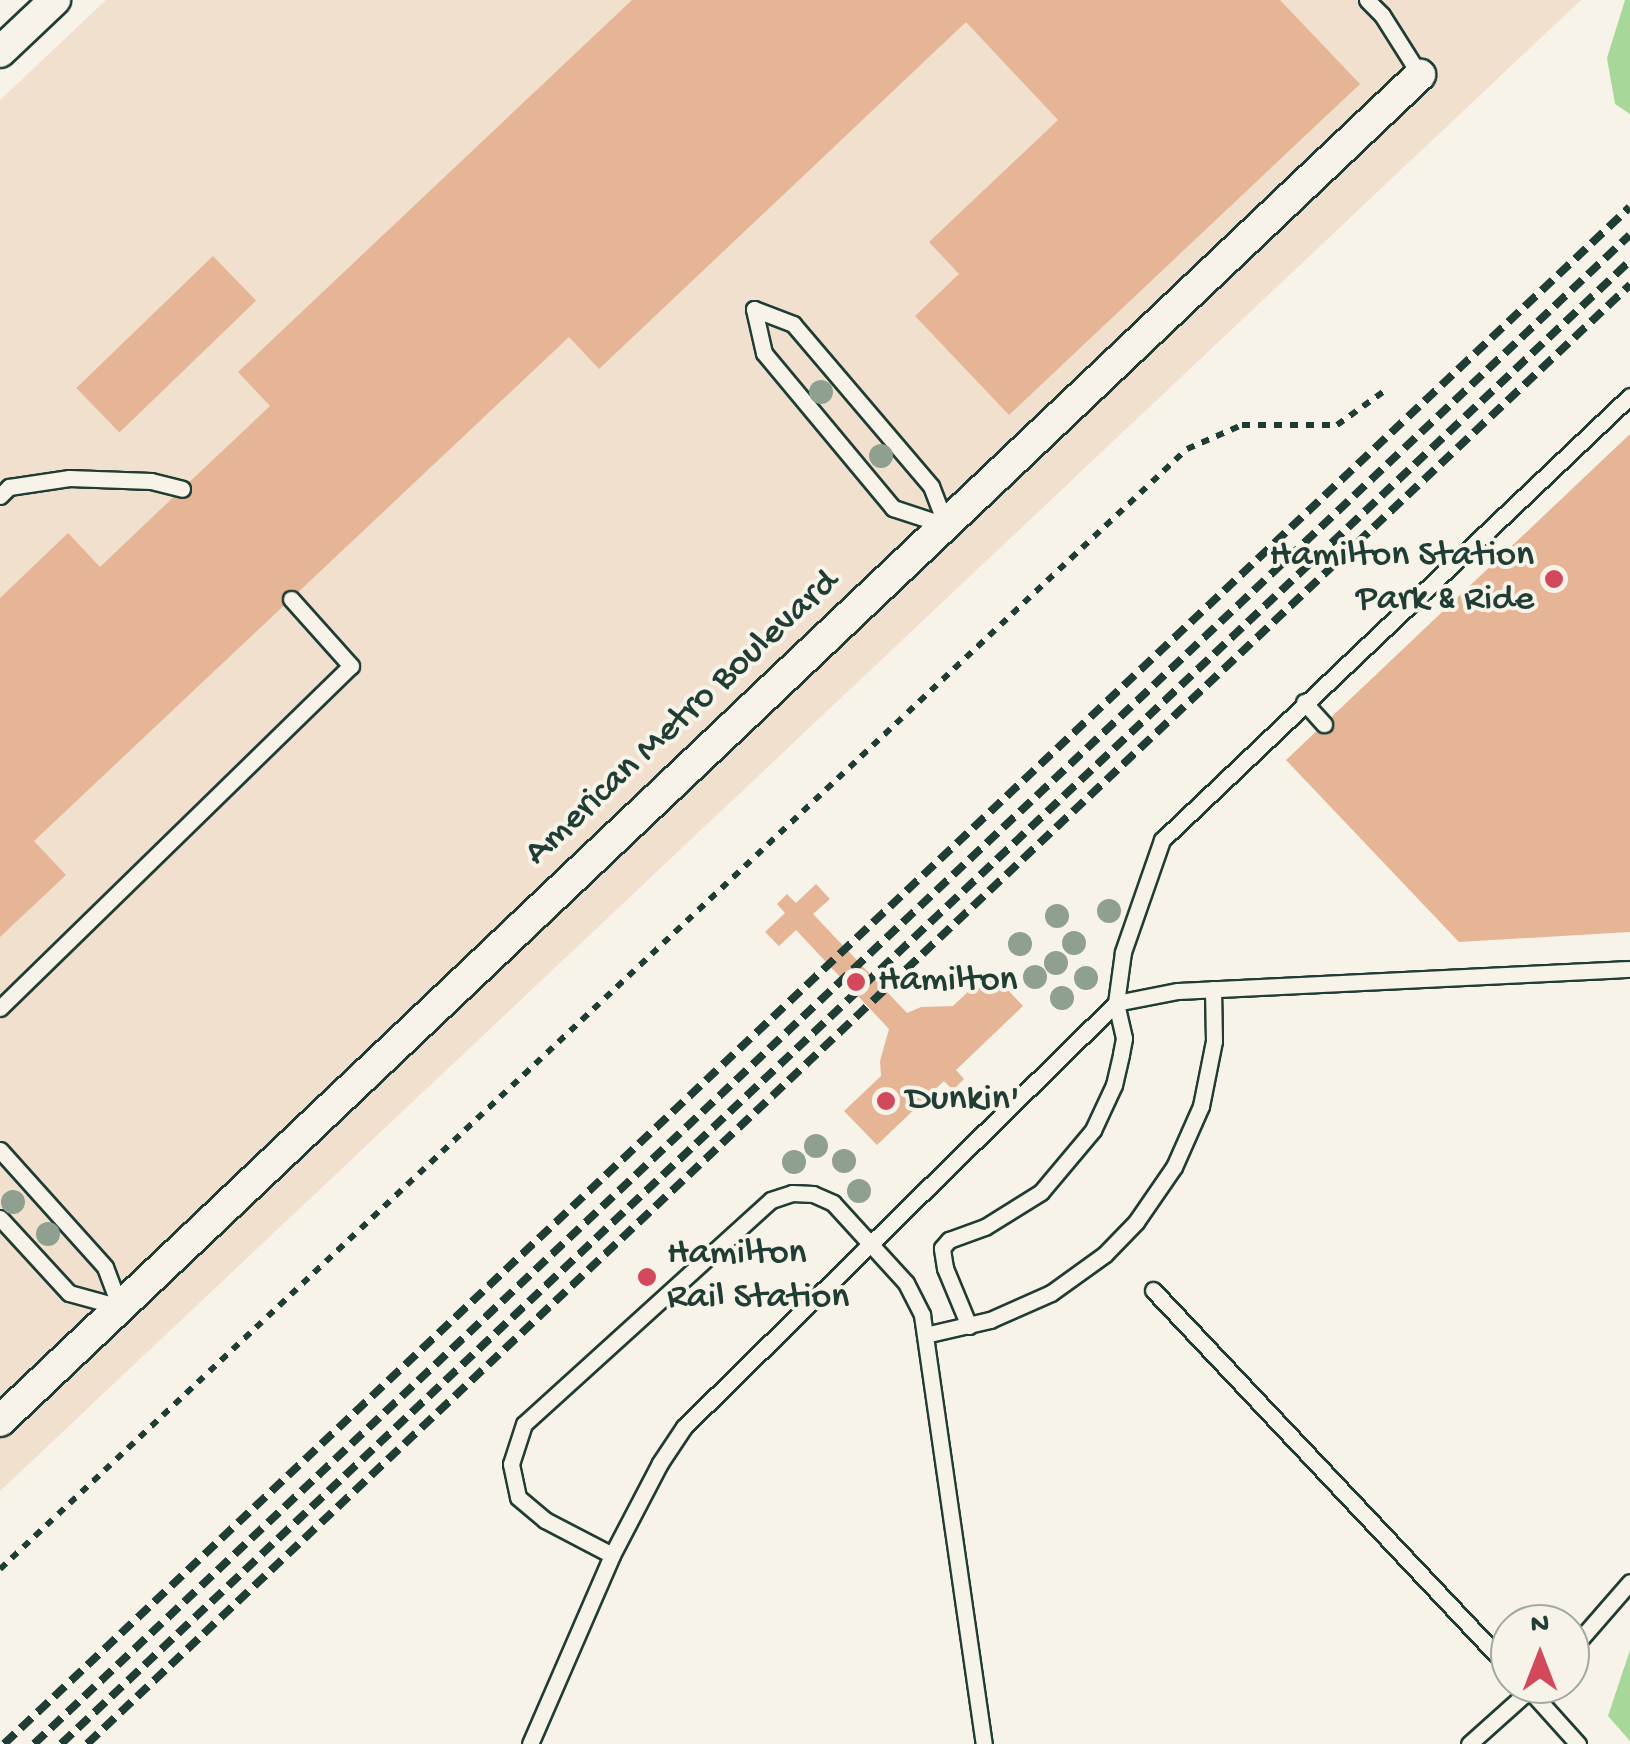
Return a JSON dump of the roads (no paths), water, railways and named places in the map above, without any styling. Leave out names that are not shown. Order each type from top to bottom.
[{"type":"street","points":[[0,52],[54,0]]},
{"type":"street","name":"American Metro Boulevard","points":[[0,1420],[1420,76]]},
{"type":"lane","points":[[1367,0],[1382,15],[1420,76]]},
{"type":"lane","points":[[754,309],[793,324],[931,486],[946,525],[893,508],[764,353],[754,309]]},
{"type":"lane","points":[[969,1326],[945,1268],[942,1248],[950,1240],[986,1226],[1028,1202],[1064,1169],[1084,1143],[1118,1070],[1124,1038],[1116,1003],[1124,952],[1162,840],[1630,396]]},
{"type":"lane","points":[[0,496],[9,487],[69,478],[151,481],[182,489]]},
{"type":"lane","points":[[0,1008],[351,666],[291,598]]},
{"type":"lane","points":[[1304,702],[1324,724]]},
{"type":"lane","points":[[530,1744],[612,1555],[660,1463],[684,1427],[1116,1003],[1166,992],[1630,968]]},
{"type":"lane","points":[[925,1335],[1011,1312],[1064,1284],[1105,1254],[1150,1204],[1184,1148],[1200,1106],[1214,1041],[1214,989]]},
{"type":"lane","points":[[0,1150],[105,1267],[120,1307]]},
{"type":"lane","points":[[612,1555],[545,1520],[518,1496],[511,1464],[524,1424],[771,1200],[792,1193],[813,1194],[833,1203],[873,1242],[916,1298],[925,1335],[984,1744]]},
{"type":"lane","points":[[0,1218],[69,1293],[120,1307]]},
{"type":"lane","points":[[1153,1290],[1490,1648]]},
{"type":"lane","points":[[1590,1628],[1630,1582]]},
{"type":"lane","points":[[1469,1744],[1511,1704]]},
{"type":"lane","points":[[1545,1704],[1578,1744]]},
{"type":"railway","points":[[4,1744],[1630,207]]},
{"type":"railway","points":[[34,1744],[1630,235]]},
{"type":"railway","points":[[61,1744],[1630,261]]},
{"type":"railway","points":[[87,1744],[1630,285]]},
{"type":"place","name":"Hamilton Station Park & Ride","points":[[1554,579]]},
{"type":"place","name":"Hamilton","points":[[856,982]]},
{"type":"place","name":"Dunkin'","points":[[886,1101]]},
{"type":"place","name":"Hamilton Rail Station","points":[[647,1277]]}]
